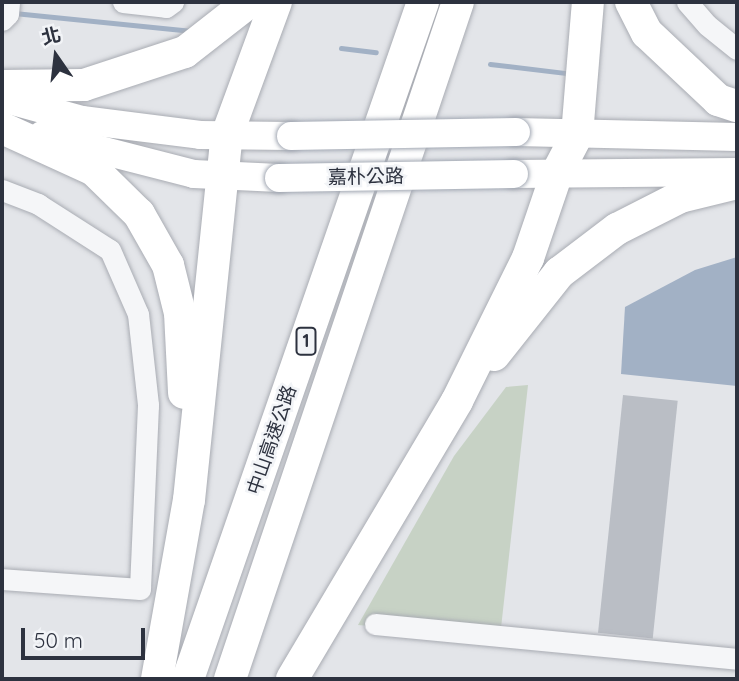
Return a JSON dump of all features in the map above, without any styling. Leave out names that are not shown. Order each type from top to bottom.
[{"type":"highway","points":[[2,86],[84,85],[185,52],[249,2]]},
{"type":"highway","points":[[157,679],[189,500],[227,135],[276,2]]},
{"type":"highway","name":"中山高速公路","points":[[188,679],[423,2]]},
{"type":"highway","name":"中山高速公路","points":[[230,679],[458,2]]},
{"type":"highway","points":[[292,679],[457,401],[528,258],[557,173],[577,135],[589,2]]},
{"type":"highway","points":[[631,2],[648,33],[718,100],[737,106]]},
{"type":"highway","points":[[2,126],[94,170],[139,214],[168,265],[180,313],[189,500]]},
{"type":"highway","points":[[457,401],[559,273],[617,229],[680,197],[737,183]]},
{"type":"main road","points":[[2,98],[82,121],[200,135],[516,132],[737,137]]},
{"type":"main road","name":"嘉朴公路","points":[[2,126],[194,174],[279,178],[737,172]]},
{"type":"lane","points":[[123,2],[166,7],[173,2]]},
{"type":"lane","points":[[687,2],[707,25],[737,50]]},
{"type":"lane","points":[[2,190],[38,204],[110,250],[138,314],[148,405],[140,589],[2,579]]},
{"type":"lane","points":[[375,624],[737,659]]},
{"type":"shaded area","points":[[528,385],[500,637],[358,625],[454,456],[506,387]]},
{"type":"water","points":[[737,257],[737,386],[621,374],[625,307],[695,270]]},
{"type":"building","points":[[623,395],[678,401],[653,638],[598,633]]},
{"type":"waterway","points":[[14,13],[192,31]]},
{"type":"waterway","points":[[341,48],[376,52]]},
{"type":"waterway","points":[[490,64],[566,73]]}]
